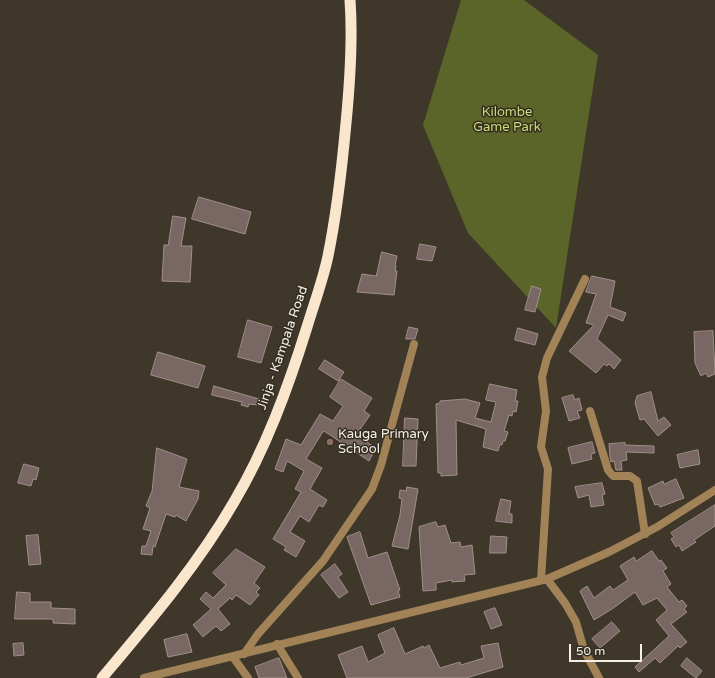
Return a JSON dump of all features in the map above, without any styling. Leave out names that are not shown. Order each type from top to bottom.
[{"type":"highway","name":"Jinja - Kampala Road","points":[[102,678],[158,611],[218,528],[234,502],[261,449],[288,385],[328,258],[336,213],[349,87],[352,32],[350,0]]},
{"type":"street","points":[[585,279],[547,358],[542,378],[546,411],[541,447],[548,468],[544,579],[565,603],[576,622],[584,650],[599,678]]},
{"type":"street","points":[[244,654],[258,634],[323,561],[372,489],[385,453],[414,344]]},
{"type":"street","points":[[590,411],[608,470],[612,476],[630,476],[637,481],[645,534]]},
{"type":"street","points":[[144,678],[154,677],[277,644],[544,579],[609,552],[645,534],[715,490]]},
{"type":"street","points":[[277,644],[298,678]]},
{"type":"street","points":[[233,657],[248,678]]},
{"type":"green space","name":"Kilombe Game Park","points":[[461,0],[524,0],[598,55],[556,328],[468,233],[423,125]]},
{"type":"building","points":[[199,197],[251,212],[245,234],[192,219]]},
{"type":"building","points":[[173,216],[186,218],[181,246],[192,246],[190,282],[162,281],[164,245],[168,245]]},
{"type":"building","points":[[420,244],[436,247],[432,261],[417,259]]},
{"type":"building","points":[[382,252],[397,256],[395,266],[395,271],[397,271],[394,295],[357,292],[362,274],[376,276]]},
{"type":"building","points":[[592,276],[615,281],[610,307],[626,313],[623,321],[608,315],[597,339],[621,360],[614,369],[609,364],[607,366],[604,364],[596,373],[569,351],[594,325],[586,323],[596,294],[586,292]]},
{"type":"building","points":[[532,286],[541,289],[535,312],[525,310]]},
{"type":"building","points":[[248,320],[272,327],[261,363],[238,357]]},
{"type":"building","points":[[409,327],[418,329],[415,339],[406,339]]},
{"type":"building","points":[[518,328],[538,334],[535,345],[515,340]]},
{"type":"building","points":[[713,331],[715,374],[708,377],[706,373],[701,376],[695,363],[694,332]]},
{"type":"building","points":[[158,352],[205,366],[198,388],[151,375]]},
{"type":"building","points":[[325,360],[344,372],[338,381],[319,369]]},
{"type":"building","points":[[341,379],[372,398],[364,411],[370,415],[356,435],[376,448],[369,461],[324,431],[322,433],[306,459],[322,468],[310,489],[327,500],[323,507],[319,505],[309,522],[300,516],[290,532],[305,541],[296,557],[284,550],[286,547],[273,539],[301,492],[295,489],[304,471],[287,461],[283,472],[275,469],[286,439],[301,445],[320,414],[333,421],[343,406],[330,397]]},
{"type":"building","points":[[490,384],[517,390],[515,401],[518,401],[516,412],[513,411],[512,416],[509,415],[504,431],[508,432],[505,441],[503,441],[502,445],[500,444],[498,451],[483,447],[486,429],[456,420],[457,475],[441,476],[441,473],[438,473],[436,404],[440,403],[440,401],[465,399],[480,403],[475,418],[491,422],[496,402],[486,400]]},
{"type":"building","points":[[214,386],[259,399],[258,405],[249,404],[248,407],[241,405],[242,402],[212,395]]},
{"type":"building","points":[[651,392],[658,421],[664,417],[671,425],[658,436],[644,419],[640,420],[635,403],[637,396]]},
{"type":"building","points":[[573,395],[575,400],[579,398],[582,410],[577,411],[580,418],[569,421],[562,398]]},
{"type":"building","points":[[405,418],[418,419],[416,466],[403,466]]},
{"type":"building","points":[[592,442],[595,453],[591,454],[592,459],[572,464],[568,448]]},
{"type":"building","points":[[625,443],[625,445],[654,446],[654,453],[626,452],[627,460],[621,461],[622,470],[616,470],[614,461],[611,462],[609,444]]},
{"type":"building","points":[[157,448],[187,459],[179,487],[199,491],[198,499],[186,521],[176,515],[175,517],[166,514],[155,547],[153,546],[152,555],[141,554],[142,546],[146,546],[151,531],[143,529],[150,508],[146,506],[152,491]]},
{"type":"building","points":[[698,450],[700,464],[680,468],[677,455]]},
{"type":"building","points":[[24,464],[39,468],[36,480],[33,479],[31,486],[18,483]]},
{"type":"building","points":[[676,479],[684,498],[660,507],[658,504],[655,505],[648,488],[663,481],[664,484]]},
{"type":"building","points":[[602,483],[605,494],[602,495],[604,505],[591,507],[589,495],[578,498],[575,487]]},
{"type":"building","points":[[407,487],[418,489],[408,549],[392,546],[400,515],[402,499],[399,498],[400,490],[406,491]]},
{"type":"building","points":[[501,499],[511,501],[509,514],[512,514],[512,523],[496,521]]},
{"type":"building","points":[[715,505],[715,526],[694,540],[696,542],[682,551],[679,545],[676,547],[671,539],[674,537],[671,533]]},
{"type":"building","points":[[436,522],[438,527],[445,525],[451,543],[460,542],[461,547],[472,545],[475,574],[464,575],[465,581],[452,582],[452,580],[436,583],[436,590],[423,591],[419,527]]},
{"type":"building","points":[[360,532],[368,558],[387,552],[400,590],[398,591],[400,597],[371,605],[347,537]]},
{"type":"building","points":[[38,535],[41,564],[29,565],[26,536]]},
{"type":"building","points":[[491,536],[507,537],[506,553],[490,553]]},
{"type":"building","points":[[236,549],[265,567],[254,583],[260,588],[256,592],[259,595],[250,605],[236,595],[232,600],[230,598],[218,609],[230,624],[221,631],[216,626],[203,637],[193,625],[211,609],[200,599],[206,592],[213,598],[226,585],[213,573]]},
{"type":"building","points":[[652,551],[659,561],[661,560],[667,568],[663,571],[671,584],[667,587],[679,602],[682,600],[687,606],[684,609],[687,612],[671,624],[687,642],[680,648],[678,646],[660,663],[655,658],[639,672],[635,667],[669,636],[656,620],[667,610],[657,598],[643,605],[635,592],[594,620],[580,591],[587,586],[594,598],[610,586],[613,590],[628,580],[620,566],[634,557],[636,561]]},
{"type":"building","points":[[335,564],[342,574],[338,577],[348,592],[339,598],[321,575]]},
{"type":"building","points":[[17,592],[30,593],[30,602],[51,602],[51,608],[75,609],[75,624],[53,623],[53,619],[15,619]]},
{"type":"building","points":[[495,608],[502,625],[491,629],[484,612]]},
{"type":"building","points":[[612,622],[620,631],[600,648],[592,639]]},
{"type":"building","points":[[394,628],[405,654],[429,645],[440,668],[460,662],[461,665],[484,658],[481,646],[498,643],[503,667],[466,678],[347,678],[338,655],[362,646],[368,662],[385,653],[378,635]]},
{"type":"building","points":[[187,634],[192,652],[168,657],[164,640]]},
{"type":"building","points":[[23,643],[24,655],[14,656],[13,644]]},
{"type":"building","points":[[279,658],[287,678],[259,678],[255,667]]},
{"type":"building","points":[[687,658],[702,671],[696,678],[681,666]]},
{"type":"place","name":"Kauga Primary School","points":[[330,442]]}]
